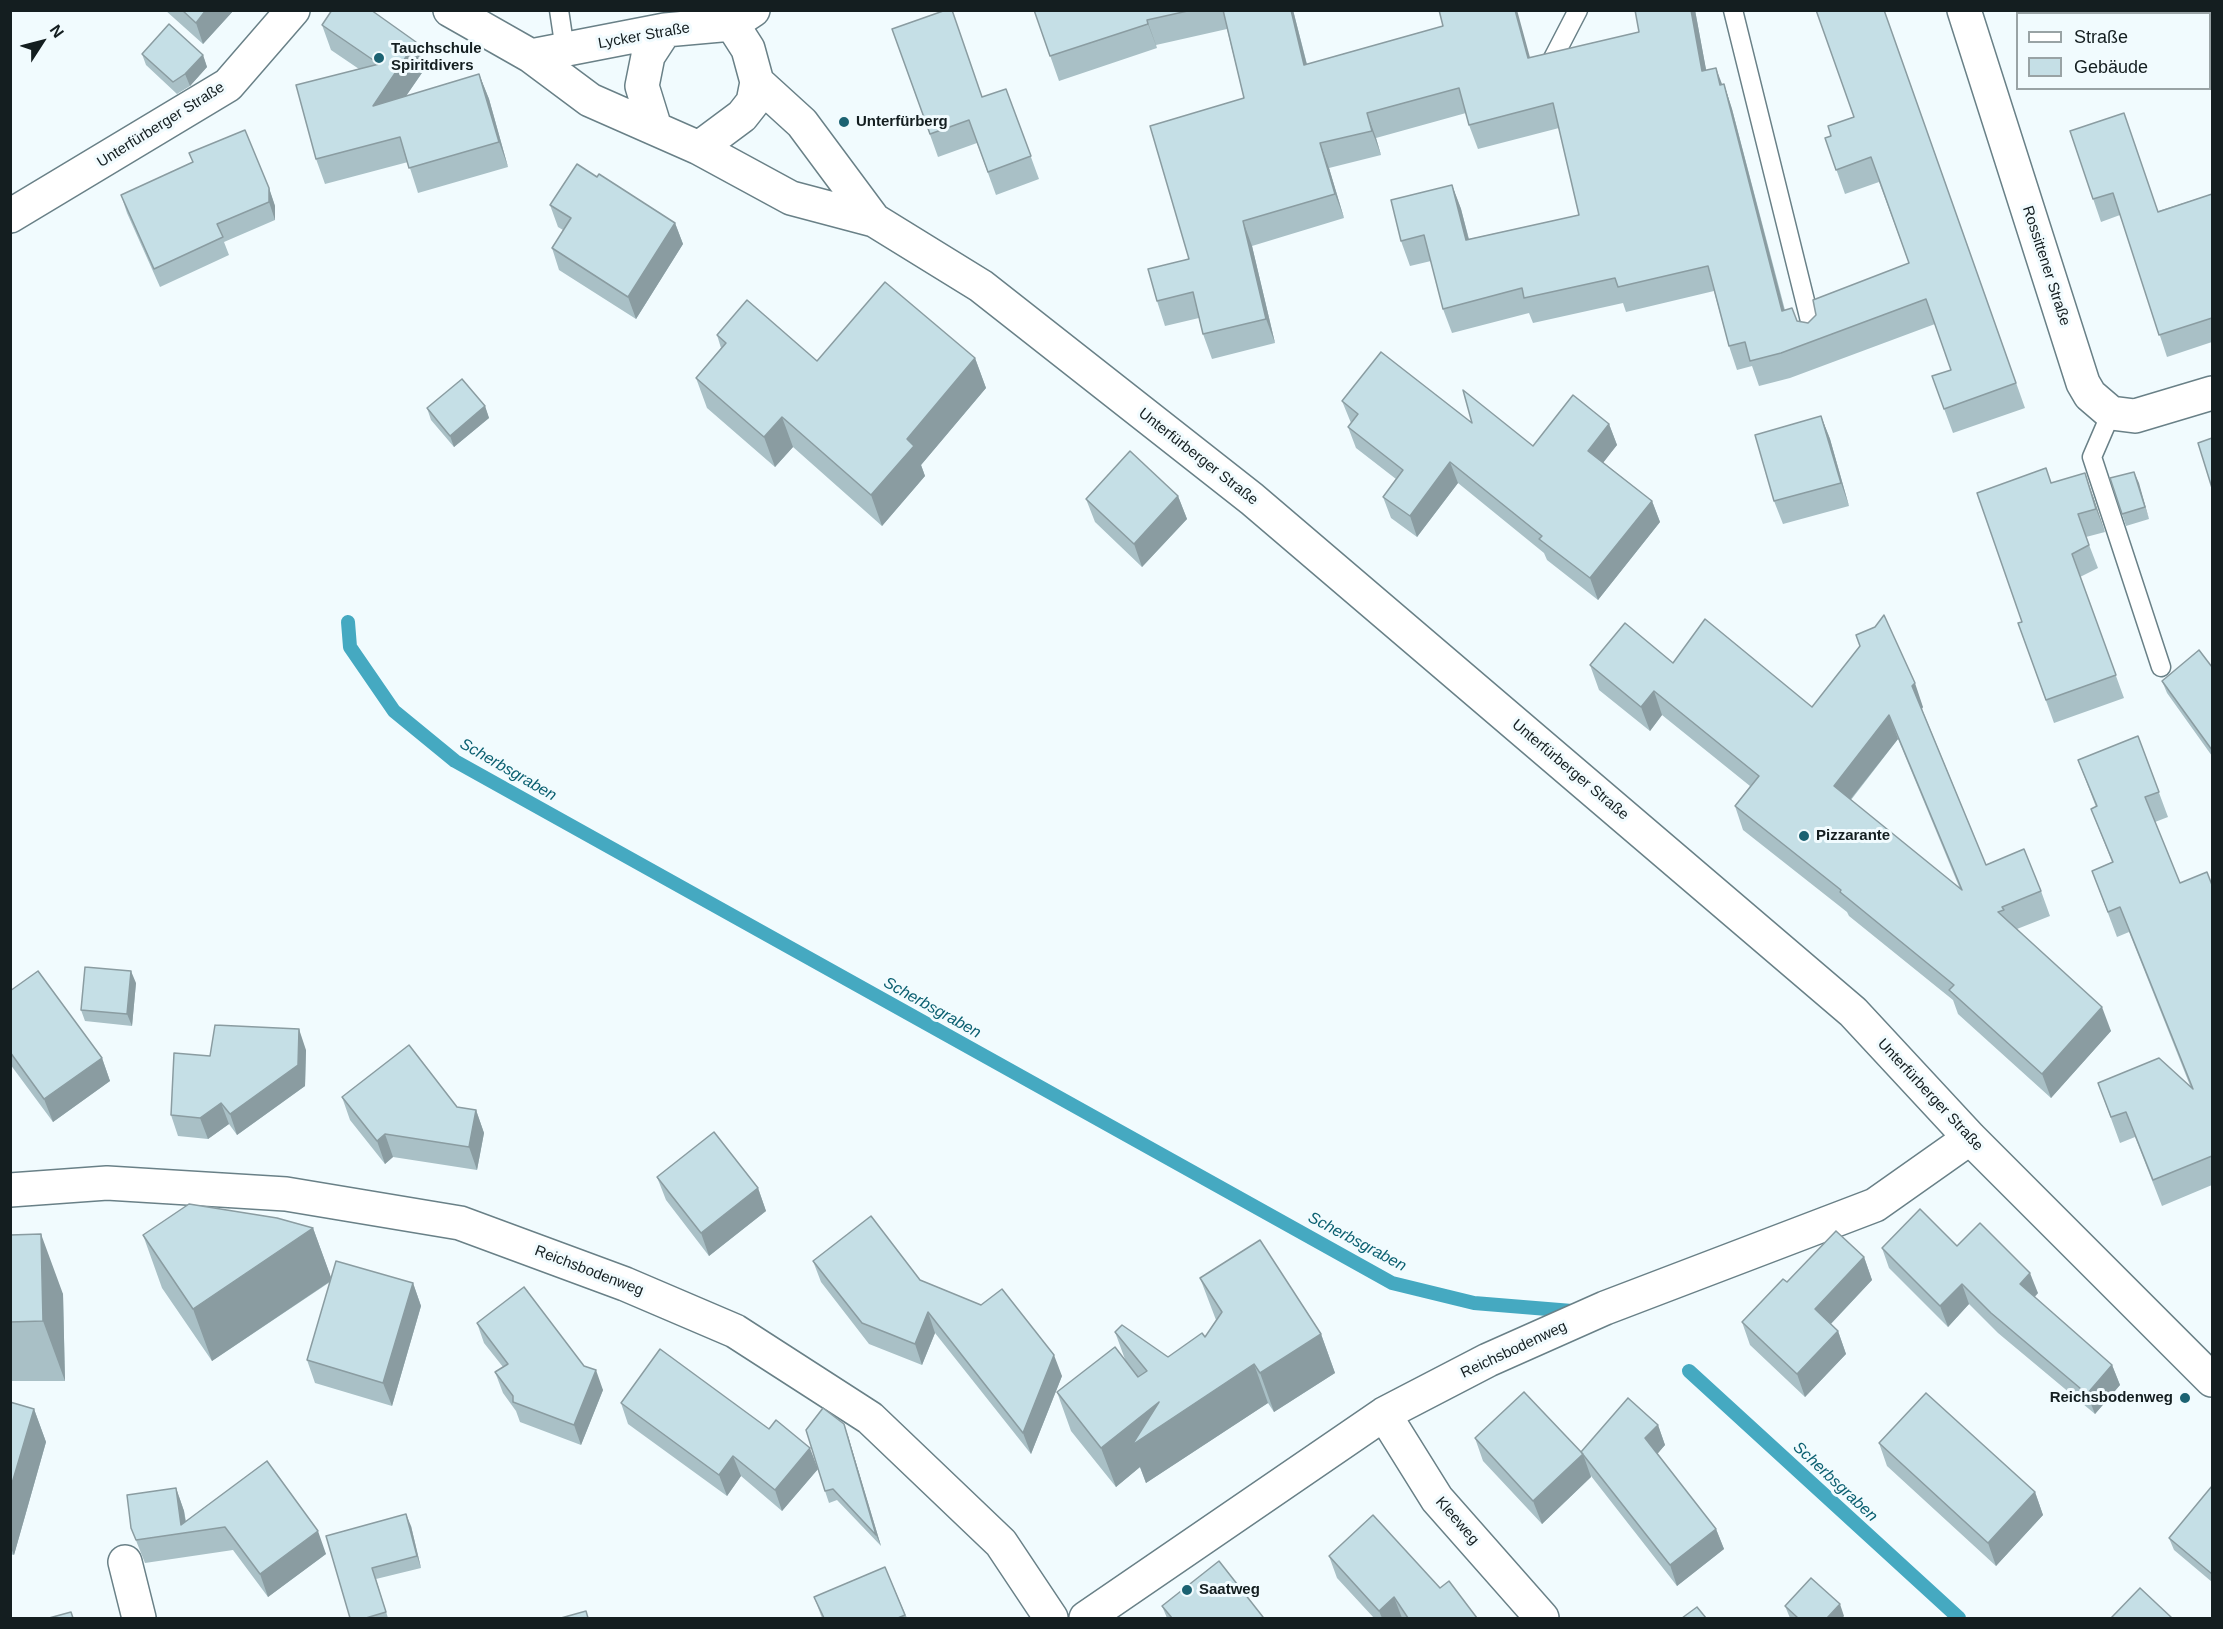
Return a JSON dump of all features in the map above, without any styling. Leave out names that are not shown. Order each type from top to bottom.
[{"type":"street","name":"Unterfürberger Straße","points":[[10,216],[228,85],[293,10]]},
{"type":"street","name":"Unterfürberger Straße","points":[[450,10],[531,56],[590,100],[699,148],[791,198],[874,220],[981,286],[1252,498],[1853,1012],[1970,1138],[2212,1380]]},
{"type":"street","name":"Rossittener Straße","points":[[1964,10],[2084,383],[2090,395],[2111,413]]},
{"type":"street","name":"Lycker Straße","points":[[531,56],[742,17]]},
{"type":"street","points":[[699,148],[742,116],[753,102],[758,82],[748,49],[742,17]]},
{"type":"street","points":[[655,129],[642,86],[648,56],[665,30]]},
{"type":"street","name":"Unterfürberger Straße","points":[[758,82],[802,123],[874,220]]},
{"type":"street","points":[[2111,413],[2122,416],[2146,414],[2212,393]]},
{"type":"street","name":"Reichsbodenweg","points":[[1086,1618],[1384,1414],[1488,1360],[1605,1308],[1875,1205],[1970,1138]]},
{"type":"street","name":"Reichsbodenweg","points":[[10,1190],[107,1183],[286,1194],[460,1222],[625,1284],[735,1331],[870,1418],[1001,1543],[1051,1618]]},
{"type":"street","name":"Kleeweg","points":[[1384,1414],[1437,1499],[1542,1618]]},
{"type":"street","points":[[124,1562],[139,1618]]},
{"type":"lane","points":[[559,10],[565,50]]},
{"type":"lane","points":[[1550,66],[1578,10]]},
{"type":"lane","points":[[1733,10],[1814,337]]},
{"type":"lane","points":[[2111,413],[2092,457],[2161,667]]},
{"type":"building","points":[[182,10],[206,10],[196,23]]},
{"type":"building","points":[[332,10],[371,10],[416,42],[373,106],[479,74],[499,142],[409,168],[400,137],[316,159],[296,85],[379,64],[322,25]]},
{"type":"building","points":[[946,10],[952,10],[982,97],[1006,89],[1031,156],[988,172],[969,120],[930,134],[892,29]]},
{"type":"building","points":[[1034,10],[1192,10],[1147,20],[1148,24],[1050,56]]},
{"type":"building","points":[[1223,10],[1291,10],[1304,65],[1443,26],[1439,10],[1515,10],[1528,58],[1639,32],[1635,10],[1691,10],[1702,71],[1716,68],[1720,85],[1724,84],[1782,311],[1792,308],[1797,321],[1808,323],[1816,315],[1813,300],[1909,263],[1871,157],[1836,170],[1825,138],[1831,136],[1828,126],[1854,117],[1816,10],[1884,10],[2016,383],[1944,409],[1932,376],[1951,370],[1926,299],[1781,353],[1750,361],[1745,342],[1729,346],[1708,266],[1618,287],[1615,278],[1524,298],[1522,288],[1443,309],[1424,235],[1401,241],[1391,200],[1452,185],[1466,240],[1579,215],[1553,103],[1469,125],[1459,88],[1367,113],[1372,131],[1320,143],[1335,194],[1243,221],[1266,319],[1203,334],[1193,292],[1157,301],[1148,269],[1189,259],[1150,126],[1244,98]]},
{"type":"building","points":[[169,24],[203,55],[185,74],[173,82],[142,54]]},
{"type":"building","points":[[2124,113],[2158,212],[2212,194],[2212,318],[2159,335],[2113,193],[2093,199],[2070,131]]},
{"type":"building","points":[[245,130],[269,188],[269,202],[217,224],[223,237],[154,269],[121,195],[193,162],[189,153]]},
{"type":"building","points":[[577,164],[597,177],[599,174],[675,223],[628,297],[552,248],[571,218],[550,205]]},
{"type":"building","points":[[885,282],[975,358],[907,439],[914,446],[871,495],[782,417],[764,437],[696,378],[726,343],[717,335],[747,300],[817,361]]},
{"type":"building","points":[[1381,352],[1472,423],[1463,390],[1533,446],[1573,395],[1609,424],[1588,451],[1652,501],[1590,578],[1539,539],[1542,536],[1450,462],[1410,516],[1383,497],[1403,470],[1348,427],[1358,414],[1342,401]]},
{"type":"building","points":[[462,379],[485,406],[450,436],[427,408]]},
{"type":"building","points":[[1821,416],[1841,483],[1774,501],[1755,435]]},
{"type":"building","points":[[2212,438],[2212,488],[2198,443]]},
{"type":"building","points":[[1130,451],[1178,496],[1134,544],[1086,499]]},
{"type":"building","points":[[2046,468],[2051,483],[2085,473],[2096,509],[2078,514],[2089,545],[2072,554],[2116,675],[2046,700],[2018,623],[2022,622],[1977,493]]},
{"type":"building","points":[[2134,472],[2145,507],[2122,514],[2110,478]]},
{"type":"building","points":[[1884,615],[1915,683],[1912,686],[1986,865],[2024,849],[2041,891],[2002,907],[2004,910],[1998,912],[2102,1007],[2042,1074],[1949,990],[1954,985],[1840,892],[1841,890],[1735,806],[1759,776],[1654,691],[1641,707],[1590,665],[1625,623],[1673,663],[1705,619],[1812,707],[1860,646],[1856,635],[1875,627]],"holes":[[[1889,715],[1962,890],[1834,786]]]},
{"type":"building","points":[[2199,650],[2212,667],[2212,750],[2162,681]]},
{"type":"building","points":[[2138,736],[2159,792],[2145,797],[2180,883],[2207,872],[2212,885],[2212,1156],[2153,1180],[2126,1112],[2111,1117],[2098,1083],[2159,1058],[2193,1089],[2120,907],[2108,912],[2092,871],[2113,862],[2091,809],[2097,806],[2078,760]]},
{"type":"building","points":[[85,967],[131,971],[127,1014],[81,1010]]},
{"type":"building","points":[[38,971],[102,1058],[44,1099],[10,1052],[10,991]]},
{"type":"building","points":[[215,1025],[299,1029],[298,1065],[230,1114],[221,1103],[200,1118],[171,1115],[174,1053],[210,1056]]},
{"type":"building","points":[[409,1045],[457,1107],[476,1110],[469,1147],[385,1134],[377,1141],[342,1097]]},
{"type":"building","points":[[714,1132],[758,1188],[701,1233],[657,1177]]},
{"type":"building","points":[[189,1204],[277,1218],[313,1228],[193,1309],[143,1235]]},
{"type":"building","points":[[1920,1209],[1957,1246],[1980,1223],[2030,1273],[2020,1284],[2112,1365],[2087,1394],[1991,1313],[1962,1284],[1940,1306],[1882,1248]]},
{"type":"building","points":[[871,1216],[920,1280],[981,1305],[1002,1289],[1054,1355],[1023,1433],[928,1312],[915,1344],[862,1323],[813,1261]]},
{"type":"building","points":[[1836,1231],[1864,1257],[1815,1309],[1838,1331],[1797,1374],[1742,1322],[1783,1279],[1787,1282]]},
{"type":"building","points":[[41,1234],[43,1321],[10,1322],[10,1235]]},
{"type":"building","points":[[1260,1240],[1321,1334],[1260,1373],[1254,1364],[1132,1445],[1159,1402],[1101,1448],[1057,1392],[1115,1347],[1138,1377],[1147,1371],[1115,1332],[1122,1325],[1168,1357],[1202,1333],[1205,1337],[1222,1312],[1200,1278]]},
{"type":"building","points":[[336,1261],[413,1283],[383,1383],[307,1360]]},
{"type":"building","points":[[524,1287],[584,1366],[596,1370],[574,1425],[513,1402],[513,1396],[495,1372],[508,1364],[477,1323]]},
{"type":"building","points":[[660,1349],[769,1429],[776,1420],[810,1448],[775,1490],[733,1456],[719,1475],[621,1403]]},
{"type":"building","points":[[1524,1392],[1583,1454],[1533,1501],[1475,1438]]},
{"type":"building","points":[[1926,1393],[2035,1492],[1988,1543],[1879,1443]]},
{"type":"building","points":[[1628,1398],[1658,1425],[1645,1438],[1716,1529],[1670,1565],[1581,1452]]},
{"type":"building","points":[[10,1402],[34,1409],[10,1490]]},
{"type":"building","points":[[823,1408],[844,1424],[876,1535],[833,1489],[825,1491],[806,1430]]},
{"type":"building","points":[[267,1461],[318,1531],[260,1574],[225,1527],[136,1540],[131,1528],[127,1495],[176,1488],[181,1525]]},
{"type":"building","points":[[2212,1486],[2212,1574],[2169,1538]]},
{"type":"building","points":[[406,1514],[417,1556],[372,1568],[386,1612],[366,1618],[350,1618],[326,1536]]},
{"type":"building","points":[[1373,1515],[1440,1588],[1449,1581],[1477,1618],[1408,1618],[1394,1597],[1379,1611],[1329,1556]]},
{"type":"building","points":[[1219,1561],[1263,1617],[1172,1618],[1162,1606]]},
{"type":"building","points":[[885,1567],[905,1615],[898,1618],[824,1618],[814,1597]]},
{"type":"building","points":[[1811,1578],[1840,1604],[1827,1618],[1798,1618],[1785,1606]]},
{"type":"building","points":[[2140,1588],[2172,1618],[2111,1618]]},
{"type":"building","points":[[1697,1607],[1706,1618],[1682,1618]]},
{"type":"building","points":[[586,1611],[588,1618],[561,1618]]},
{"type":"building","points":[[71,1612],[73,1618],[49,1618]]},
{"type":"waterway","name":"Scherbsgraben","points":[[348,622],[350,647],[394,711],[455,761],[1392,1283],[1474,1303],[1572,1311]]},
{"type":"waterway","name":"Scherbsgraben","points":[[1689,1371],[1959,1618]]},
{"type":"place","name":"Tauchschule Spiritdivers","points":[[379,58]]},
{"type":"place","name":"Unterfürberg","points":[[844,122]]},
{"type":"place","name":"Pizzarante","points":[[1804,836]]},
{"type":"place","name":"Reichsbodenweg","points":[[2185,1398]]},
{"type":"place","name":"Saatweg","points":[[1187,1590]]}]
